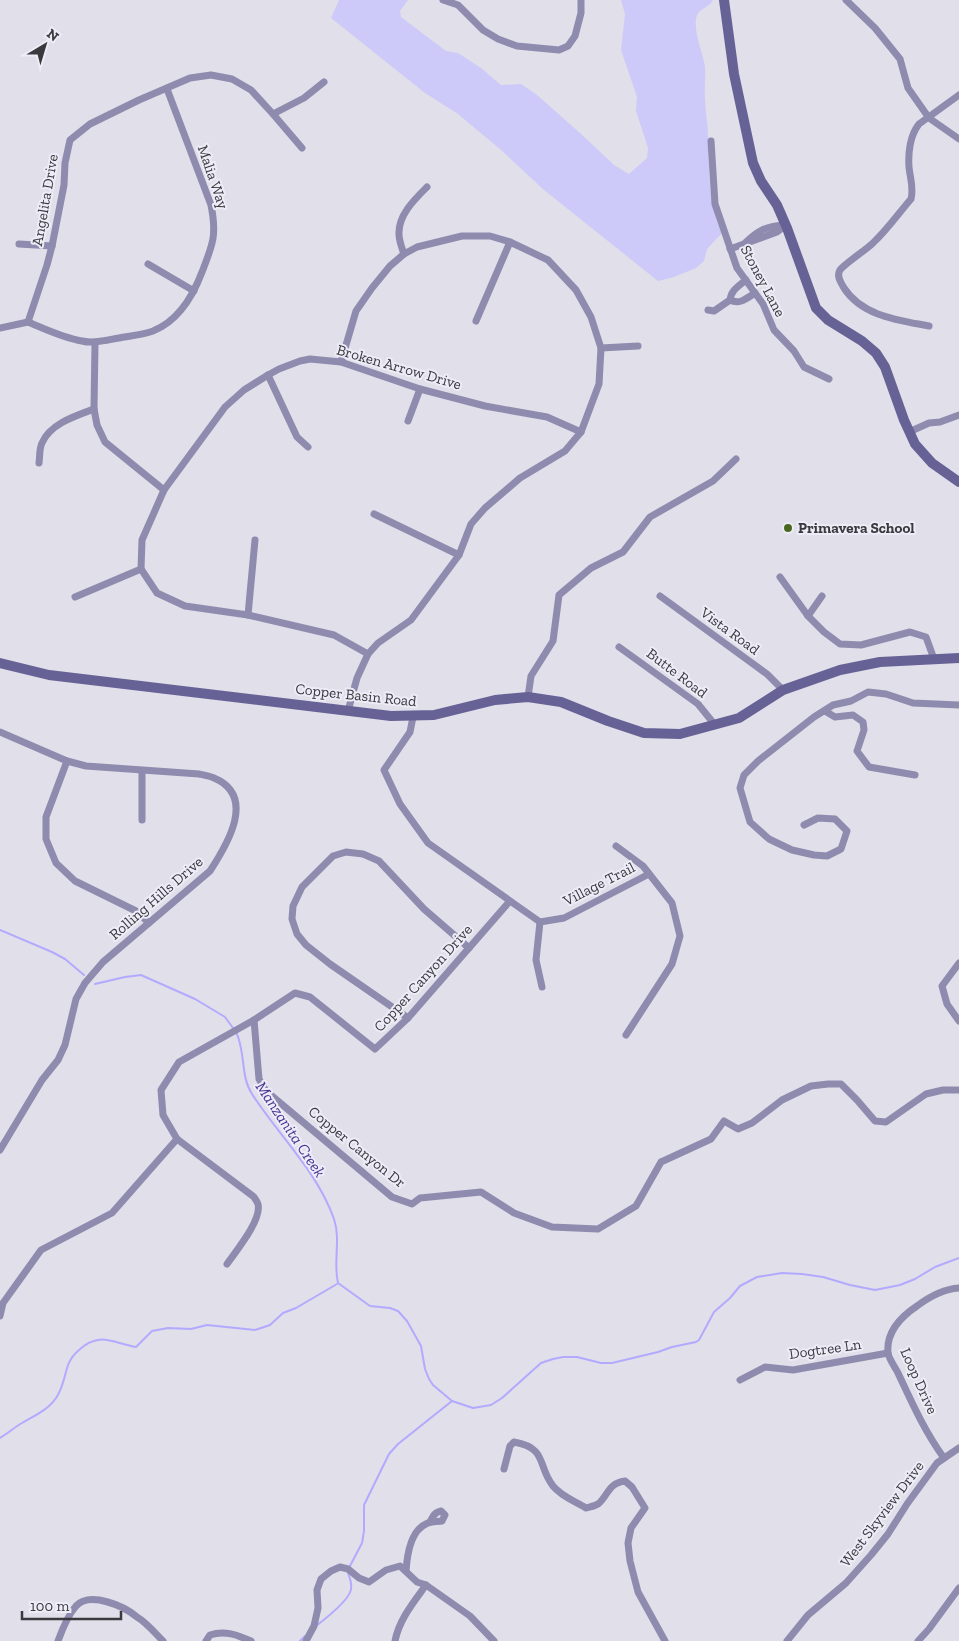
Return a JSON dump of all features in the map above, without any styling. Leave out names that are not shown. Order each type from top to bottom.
[{"type":"street","points":[[443,0],[458,5],[483,30],[498,39],[517,46],[559,50],[568,46],[575,36],[581,13],[581,0]]},
{"type":"street","points":[[724,0],[734,74],[752,163],[777,205],[786,225],[816,308],[828,320],[862,341],[876,353],[885,367],[915,444],[932,463],[959,482]]},
{"type":"street","points":[[846,0],[875,28],[900,59],[908,88],[929,118],[959,139]]},
{"type":"street","name":"Angelita Drive","points":[[28,322],[48,265],[64,185],[65,163],[70,140],[90,124],[140,100],[190,78],[211,75],[232,79],[250,90],[273,114]]},
{"type":"street","points":[[302,148],[273,114],[304,98],[324,82]]},
{"type":"street","name":"Malia Way","points":[[28,322],[82,342],[95,342],[150,332],[165,325],[182,309],[194,291],[215,234],[214,222],[211,205],[167,89]]},
{"type":"street","points":[[929,326],[864,308],[849,296],[839,278],[840,270],[873,244],[910,199],[913,192],[909,168],[909,151],[916,128],[959,94]]},
{"type":"street","name":"Stoney Lane","points":[[711,141],[714,204],[738,268],[763,304],[774,330],[794,351],[804,367],[829,379]]},
{"type":"street","points":[[404,254],[398,234],[401,222],[409,207],[427,186]]},
{"type":"street","points":[[730,249],[744,244],[760,230],[772,226],[786,225]]},
{"type":"street","points":[[341,362],[356,311],[390,266],[404,254],[417,247],[462,236],[490,236],[510,242],[548,260],[576,290],[591,317],[600,348],[599,384],[581,432],[565,451],[520,478],[485,508],[471,524],[459,555],[411,620],[378,643],[368,654],[357,678],[348,711]]},
{"type":"street","points":[[476,321],[510,242]]},
{"type":"street","points":[[19,244],[52,246]]},
{"type":"street","points":[[148,264],[194,291]]},
{"type":"street","points":[[730,300],[730,294],[746,280]]},
{"type":"street","points":[[730,300],[740,302],[755,293]]},
{"type":"street","points":[[708,310],[714,311],[730,300]]},
{"type":"street","points":[[0,328],[28,322]]},
{"type":"street","points":[[95,342],[94,409],[97,425],[105,442],[164,490]]},
{"type":"street","points":[[600,348],[638,346]]},
{"type":"street","name":"Broken Arrow Drive","points":[[141,569],[142,540],[164,490],[225,406],[244,390],[268,375],[279,369],[310,359],[341,362],[420,389],[485,406],[547,417],[581,432]]},
{"type":"street","points":[[268,375],[297,437],[308,447]]},
{"type":"street","points":[[408,421],[420,389]]},
{"type":"street","points":[[39,463],[41,444],[51,430],[72,418],[94,409]]},
{"type":"street","points":[[909,432],[928,423],[940,422],[959,416]]},
{"type":"street","points":[[528,697],[531,676],[553,641],[559,595],[591,568],[623,552],[650,517],[713,481],[736,459]]},
{"type":"street","points":[[374,514],[459,555]]},
{"type":"street","points":[[248,615],[255,540]]},
{"type":"street","points":[[75,597],[141,569],[157,593],[185,606],[248,615],[334,635],[368,654]]},
{"type":"street","points":[[780,577],[808,616],[824,632],[840,644],[860,645],[910,632],[926,637],[934,659]]},
{"type":"street","name":"Vista Road","points":[[660,596],[767,674],[783,690]]},
{"type":"street","points":[[808,616],[822,596]]},
{"type":"street","name":"Butte Road","points":[[619,647],[698,704],[715,725]]},
{"type":"street","name":"Copper Basin Road","points":[[0,664],[49,675],[391,716],[413,717],[434,715],[495,700],[528,697],[561,702],[644,733],[680,734],[739,718],[783,690],[840,670],[880,662],[959,658]]},
{"type":"street","points":[[804,825],[818,818],[836,819],[847,831],[841,849],[827,856],[792,850],[769,839],[750,822],[740,788],[744,775],[758,761],[833,705],[852,701],[868,692],[886,694],[913,703],[959,705]]},
{"type":"street","points":[[825,711],[835,717],[852,715],[863,722],[864,730],[857,751],[869,767],[915,775]]},
{"type":"street","points":[[413,717],[410,732],[384,770],[400,804],[428,844],[540,922],[536,960],[542,987]]},
{"type":"street","name":"Rolling Hills Drive","points":[[0,733],[86,766],[199,774],[215,778],[230,788],[237,803],[236,820],[210,871],[103,962],[85,983],[76,999],[65,1045],[58,1060],[42,1080],[0,1150]]},
{"type":"street","points":[[67,760],[46,817],[46,839],[56,863],[75,881],[136,911],[150,922]]},
{"type":"street","points":[[142,771],[142,820]]},
{"type":"street","points":[[616,846],[642,866],[672,903],[680,936],[672,964],[626,1035]]},
{"type":"street","points":[[408,1018],[330,964],[297,934],[292,919],[293,906],[302,887],[333,856],[346,852],[363,854],[379,861],[424,909],[470,948]]},
{"type":"street","name":"Village Trail","points":[[540,922],[564,918],[649,874]]},
{"type":"street","name":"Copper Canyon Drive","points":[[177,1139],[163,1115],[161,1090],[179,1062],[254,1020],[295,992],[310,997],[375,1049],[408,1018],[509,902]]},
{"type":"street","points":[[959,964],[942,986],[948,1004],[959,1021]]},
{"type":"street","name":"Copper Canyon Dr","points":[[254,1020],[259,1079],[266,1091],[392,1197],[412,1204],[420,1198],[481,1192],[514,1213],[552,1227],[598,1228],[636,1206],[661,1162],[711,1139],[724,1122],[738,1129],[752,1123],[782,1100],[811,1086],[841,1084],[875,1121],[886,1122],[926,1094],[943,1090],[959,1090]]},
{"type":"street","points":[[0,1316],[3,1303],[41,1250],[112,1213],[177,1139],[254,1196],[259,1205],[257,1218],[246,1238],[227,1264]]},
{"type":"street","name":"Loop Drive","points":[[944,1458],[930,1438],[888,1353],[890,1335],[896,1324],[911,1310],[930,1297],[953,1288],[959,1288]]},
{"type":"street","name":"Dogtree Ln","points":[[740,1380],[765,1367],[794,1370],[888,1353]]},
{"type":"street","points":[[504,1469],[510,1446],[514,1442],[525,1444],[538,1453],[552,1484],[560,1494],[586,1508],[597,1504],[607,1491],[618,1482],[625,1481],[632,1487],[645,1508],[631,1528],[628,1543],[630,1560],[638,1592],[665,1641]]},
{"type":"street","name":"West Skyview Drive","points":[[787,1641],[808,1615],[846,1583],[888,1534],[937,1463],[959,1448]]},
{"type":"street","points":[[406,1571],[415,1532],[430,1522]]},
{"type":"street","points":[[306,1641],[314,1626],[318,1608],[317,1590],[321,1578],[340,1567],[348,1569],[359,1578],[369,1582],[386,1570],[400,1566],[417,1582],[426,1585],[470,1616],[494,1641]]},
{"type":"street","points":[[396,1641],[397,1631],[408,1609],[426,1585]]},
{"type":"street","points":[[918,1641],[959,1588]]},
{"type":"street","points":[[58,1641],[77,1605],[90,1600],[114,1603],[138,1617],[163,1641]]},
{"type":"street","points":[[206,1641],[210,1635],[219,1632],[236,1635],[251,1641]]},
{"type":"shaded area","points":[[339,0],[408,0],[400,11],[401,17],[446,51],[458,53],[481,68],[501,85],[521,84],[537,95],[614,165],[629,174],[647,158],[648,148],[636,111],[637,97],[621,50],[625,14],[621,0],[713,0],[697,15],[696,25],[697,37],[705,67],[705,103],[712,198],[717,221],[722,233],[707,249],[704,261],[696,268],[658,281],[544,190],[458,114],[425,93],[331,18]]},
{"type":"waterway","name":"Manzanita Creek","points":[[0,930],[52,952],[65,959],[84,975]]},
{"type":"waterway","name":"Manzanita Creek","points":[[95,984],[141,975],[195,999],[225,1017],[233,1028]]},
{"type":"waterway","name":"Manzanita Creek","points":[[236,1032],[248,1087],[308,1169],[327,1202],[334,1219],[337,1235],[336,1267],[338,1283],[370,1306],[390,1308],[398,1311],[407,1321],[421,1346],[425,1369],[433,1385],[452,1401],[473,1408],[491,1405],[502,1398],[541,1363],[553,1359],[577,1357],[601,1363],[612,1363],[696,1342],[699,1340],[714,1312],[740,1286],[757,1277],[782,1273],[802,1274],[823,1277],[875,1290],[900,1285],[915,1279],[935,1267],[959,1258]]},
{"type":"waterway","points":[[0,1438],[53,1402],[60,1390],[71,1359],[86,1344],[93,1341],[106,1340],[136,1347],[152,1331],[168,1328],[191,1329],[207,1325],[255,1330],[270,1325],[283,1313],[296,1308],[337,1284]]},
{"type":"waterway","points":[[350,1566],[362,1543],[364,1505],[389,1454],[398,1444],[452,1401]]},
{"type":"waterway","points":[[316,1626],[336,1609],[350,1593],[351,1585],[348,1573]]},
{"type":"waterway","points":[[300,1641],[305,1636]]},
{"type":"place","name":"Primavera School","points":[[788,528]]}]
